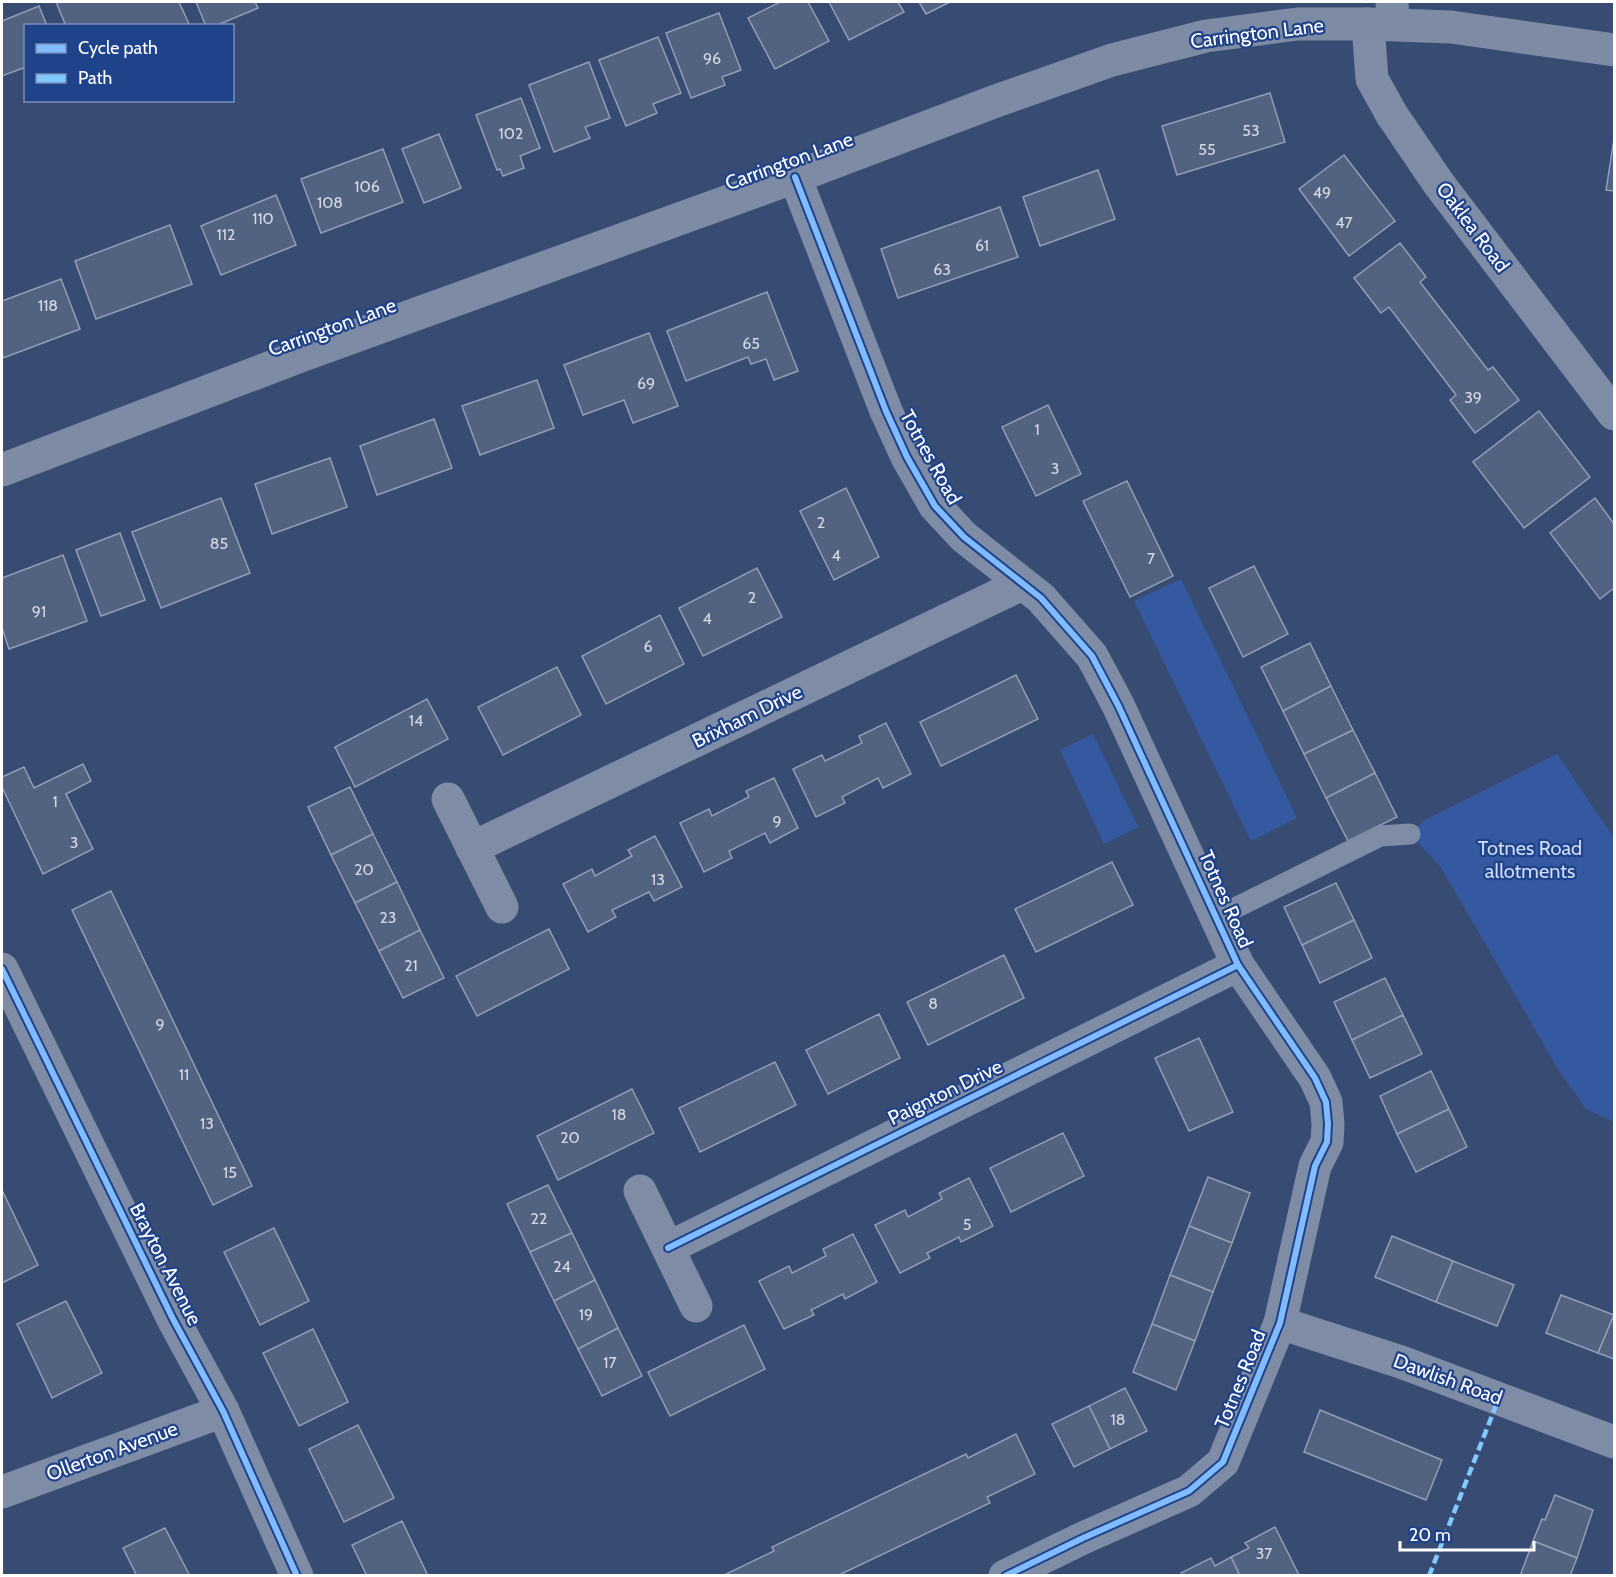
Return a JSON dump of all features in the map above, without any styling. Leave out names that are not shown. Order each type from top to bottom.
[{"type":"main road","name":"Carrington Lane","points":[[2,470],[303,355],[1112,60],[1206,36],[1384,16],[1614,50]]},
{"type":"street","name":"Oaklea Road","points":[[1384,16],[1372,79],[1392,115],[1439,184],[1614,414]]},
{"type":"street","name":"Totnes Road","points":[[795,177],[886,411],[907,457],[935,507],[964,537],[1041,598],[1092,656],[1118,705],[1238,965],[1315,1078],[1326,1102],[1327,1142],[1315,1166],[1280,1323],[1223,1462],[1189,1491],[1005,1575]]},
{"type":"street","name":"Brixham Drive","points":[[472,848],[1022,584]]},
{"type":"street","points":[[447,799],[502,907]]},
{"type":"street","name":"Paignton Drive","points":[[668,1248],[1238,965]]},
{"type":"street","name":"Brayton Avenue","points":[[2,969],[173,1318],[223,1411],[297,1575]]},
{"type":"street","points":[[640,1191],[696,1306]]},
{"type":"street","name":"Dawlish Road","points":[[1280,1323],[1401,1362],[1614,1442]]},
{"type":"street","name":"Ollerton Avenue","points":[[2,1492],[223,1411]]},
{"type":"lane","points":[[1217,917],[1380,836],[1410,834]]},
{"type":"green space","points":[[1181,579],[1297,818],[1251,841],[1134,601]]},
{"type":"green space","points":[[1093,734],[1138,827],[1104,844],[1060,750]]},
{"type":"green space","name":"Totnes Road allotments","points":[[1557,754],[1614,838],[1614,1122],[1586,1109],[1561,1074],[1440,866],[1410,834],[1423,821]]},
{"type":"building","points":[[56,2],[179,2],[189,24],[65,24]]},
{"type":"building","points":[[196,2],[255,2],[258,8],[220,24],[205,24]]},
{"type":"building","points":[[780,2],[808,2],[829,41],[775,69],[748,18]]},
{"type":"building","points":[[829,2],[898,2],[904,12],[849,40]]},
{"type":"building","points":[[919,2],[950,2],[926,14]]},
{"type":"building","points":[[39,6],[46,24],[24,24],[24,68],[2,76],[2,21]]},
{"type":"building","points":[[719,13],[741,70],[722,77],[725,85],[691,98],[666,33]]},
{"type":"building","points":[[658,37],[681,93],[653,104],[657,113],[626,126],[599,60]]},
{"type":"building","points":[[589,62],[610,118],[585,127],[590,138],[554,152],[529,85]]},
{"type":"building","points":[[1270,93],[1285,142],[1177,175],[1162,126]]},
{"type":"building","points":[[521,98],[540,148],[520,156],[524,168],[503,176],[500,169],[497,170],[476,115]]},
{"type":"building","points":[[439,134],[461,188],[424,203],[402,149]]},
{"type":"building","points":[[1614,139],[1614,191],[1606,190]]},
{"type":"building","points":[[383,149],[403,202],[321,233],[301,179]]},
{"type":"building","points":[[1344,155],[1395,221],[1349,256],[1299,189]]},
{"type":"building","points":[[1098,170],[1115,219],[1040,246],[1023,197]]},
{"type":"building","points":[[276,195],[296,245],[221,275],[201,226]]},
{"type":"building","points":[[1000,207],[1018,257],[898,298],[881,249]]},
{"type":"building","points":[[170,225],[192,284],[96,319],[75,261]]},
{"type":"building","points":[[1400,243],[1426,277],[1420,282],[1488,370],[1493,367],[1519,400],[1475,433],[1450,400],[1456,395],[1389,307],[1381,313],[1354,278]]},
{"type":"building","points":[[61,279],[80,329],[3,358],[2,301]]},
{"type":"building","points":[[767,292],[798,371],[774,380],[766,359],[751,364],[748,357],[686,381],[667,331]]},
{"type":"building","points":[[649,333],[678,406],[633,423],[624,400],[583,415],[564,365]]},
{"type":"building","points":[[537,380],[554,428],[480,455],[462,406]]},
{"type":"building","points":[[1048,405],[1081,474],[1036,496],[1002,427]]},
{"type":"building","points":[[1539,411],[1590,477],[1524,528],[1473,462]]},
{"type":"building","points":[[434,419],[452,468],[377,495],[360,446]]},
{"type":"building","points":[[330,458],[347,507],[272,534],[255,484]]},
{"type":"building","points":[[1127,481],[1173,576],[1130,597],[1083,501]]},
{"type":"building","points":[[846,488],[879,557],[834,580],[800,511]]},
{"type":"building","points":[[221,498],[250,573],[161,608],[132,532]]},
{"type":"building","points":[[1595,498],[1614,524],[1614,588],[1600,599],[1550,533]]},
{"type":"building","points":[[120,533],[145,600],[101,616],[76,550]]},
{"type":"building","points":[[63,555],[87,621],[9,649],[2,628],[2,578]]},
{"type":"building","points":[[1254,566],[1288,634],[1243,657],[1209,588]]},
{"type":"building","points":[[757,568],[782,617],[703,656],[679,608]]},
{"type":"building","points":[[660,615],[684,664],[606,704],[582,656]]},
{"type":"building","points":[[1310,643],[1331,686],[1283,711],[1261,667]]},
{"type":"building","points":[[557,667],[581,715],[503,755],[478,707]]},
{"type":"building","points":[[1016,675],[1038,719],[941,766],[920,722]]},
{"type":"building","points":[[1331,686],[1353,730],[1304,754],[1283,711]]},
{"type":"building","points":[[427,699],[448,739],[355,787],[335,747]]},
{"type":"building","points":[[886,723],[911,774],[883,788],[878,778],[842,797],[845,803],[816,817],[793,769],[822,755],[825,761],[862,743],[859,736]]},
{"type":"building","points":[[1353,730],[1375,773],[1326,798],[1304,754]]},
{"type":"building","points":[[83,764],[91,781],[66,794],[93,849],[43,874],[2,787],[2,777],[24,767],[34,788]]},
{"type":"building","points":[[1375,773],[1397,817],[1348,841],[1326,798]]},
{"type":"building","points":[[774,778],[798,828],[770,843],[765,833],[729,851],[732,858],[704,872],[680,823],[709,809],[712,816],[749,797],[746,791]]},
{"type":"building","points":[[350,787],[373,834],[331,855],[308,807]]},
{"type":"building","points":[[373,834],[397,882],[355,903],[331,855]]},
{"type":"building","points":[[655,836],[682,887],[654,901],[649,892],[612,910],[616,917],[588,932],[563,884],[592,869],[595,876],[632,856],[628,850]]},
{"type":"building","points":[[1112,862],[1133,905],[1036,952],[1015,909]]},
{"type":"building","points":[[397,882],[420,930],[379,951],[355,903]]},
{"type":"building","points":[[1336,883],[1354,920],[1302,945],[1284,907]]},
{"type":"building","points":[[111,891],[252,1186],[213,1205],[72,910]]},
{"type":"building","points":[[1354,920],[1372,958],[1320,983],[1302,945]]},
{"type":"building","points":[[549,929],[569,969],[477,1016],[456,976]]},
{"type":"building","points":[[420,930],[444,978],[403,998],[379,951]]},
{"type":"building","points":[[1004,955],[1024,998],[928,1045],[907,1002]]},
{"type":"building","points":[[1385,978],[1403,1015],[1352,1040],[1334,1002]]},
{"type":"building","points":[[879,1014],[900,1058],[828,1094],[806,1050]]},
{"type":"building","points":[[1403,1015],[1422,1054],[1370,1078],[1352,1040]]},
{"type":"building","points":[[1199,1038],[1233,1112],[1189,1131],[1155,1058]]},
{"type":"building","points":[[775,1062],[796,1105],[700,1152],[679,1108]]},
{"type":"building","points":[[1431,1071],[1449,1109],[1397,1134],[1380,1096]]},
{"type":"building","points":[[632,1089],[654,1133],[558,1180],[537,1136]]},
{"type":"building","points":[[1449,1109],[1467,1147],[1416,1172],[1397,1134]]},
{"type":"building","points":[[1063,1133],[1084,1176],[1011,1212],[990,1168]]},
{"type":"building","points":[[1208,1177],[1250,1193],[1232,1243],[1189,1226]]},
{"type":"building","points":[[969,1178],[993,1226],[961,1242],[959,1237],[927,1253],[930,1258],[900,1273],[875,1225],[905,1210],[908,1217],[942,1199],[939,1193]]},
{"type":"building","points":[[548,1185],[572,1233],[530,1252],[507,1204]]},
{"type":"building","points":[[2,1190],[38,1265],[2,1283]]},
{"type":"building","points":[[1189,1226],[1232,1243],[1213,1292],[1170,1275]]},
{"type":"building","points":[[274,1228],[309,1301],[260,1325],[224,1252]]},
{"type":"building","points":[[572,1233],[595,1280],[554,1301],[530,1252]]},
{"type":"building","points":[[853,1234],[877,1282],[845,1299],[843,1294],[811,1310],[814,1315],[784,1329],[759,1281],[789,1266],[792,1273],[826,1256],[823,1249]]},
{"type":"building","points":[[1392,1236],[1453,1261],[1436,1302],[1375,1277]]},
{"type":"building","points":[[1453,1261],[1514,1285],[1497,1326],[1436,1302]]},
{"type":"building","points":[[1170,1275],[1213,1292],[1195,1341],[1152,1324]]},
{"type":"building","points":[[595,1280],[618,1328],[578,1349],[554,1301]]},
{"type":"building","points":[[1561,1295],[1614,1315],[1598,1353],[1546,1333]]},
{"type":"building","points":[[66,1301],[102,1373],[52,1398],[17,1324]]},
{"type":"building","points":[[1614,1315],[1614,1359],[1598,1353]]},
{"type":"building","points":[[1152,1324],[1195,1341],[1176,1390],[1133,1372]]},
{"type":"building","points":[[744,1325],[765,1369],[670,1416],[648,1372]]},
{"type":"building","points":[[618,1328],[642,1376],[602,1396],[578,1349]]},
{"type":"building","points":[[313,1329],[348,1402],[299,1426],[263,1353]]},
{"type":"building","points":[[1125,1388],[1147,1431],[1110,1449],[1089,1406]]},
{"type":"building","points":[[1089,1406],[1110,1449],[1074,1467],[1052,1424]]},
{"type":"building","points":[[1320,1410],[1442,1460],[1426,1500],[1304,1452]]},
{"type":"building","points":[[358,1425],[394,1498],[344,1522],[309,1449]]},
{"type":"building","points":[[1016,1434],[1035,1474],[987,1497],[990,1503],[837,1576],[727,1576],[726,1574],[774,1551],[772,1547],[966,1454],[968,1458]]},
{"type":"building","points":[[1555,1495],[1593,1510],[1577,1558],[1533,1541]]},
{"type":"building","points":[[402,1521],[428,1576],[367,1576],[352,1545]]},
{"type":"building","points":[[1275,1527],[1299,1575],[1240,1576],[1231,1557],[1249,1548],[1245,1543]]},
{"type":"building","points":[[165,1528],[190,1576],[137,1576],[123,1548]]},
{"type":"building","points":[[1533,1541],[1577,1558],[1570,1576],[1520,1576]]},
{"type":"building","points":[[1231,1557],[1240,1576],[1183,1576],[1181,1573],[1211,1558],[1215,1566]]},
{"type":"marked path","points":[[1429,1576],[1499,1398]]},
{"type":"cycle path","points":[[795,177],[886,411],[907,457],[935,506],[964,537],[1041,598],[1092,656],[1118,705],[1238,965],[1315,1078],[1326,1102],[1327,1142],[1315,1166],[1280,1323],[1223,1462],[1189,1491],[1005,1576]]},
{"type":"cycle path","points":[[668,1248],[1238,965]]},
{"type":"cycle path","points":[[2,969],[173,1319],[223,1411],[297,1576]]}]
